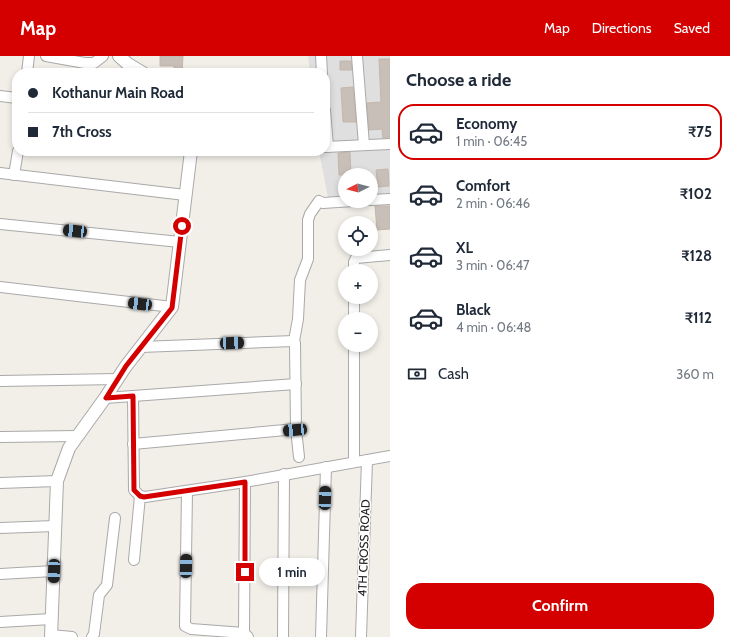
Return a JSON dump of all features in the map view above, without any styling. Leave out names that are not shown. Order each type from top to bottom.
[{"type":"street","points":[[28,68],[29,56]]},
{"type":"street","points":[[46,56],[85,63],[94,63],[103,56]]},
{"type":"street","points":[[119,56],[135,68]]},
{"type":"street","points":[[321,56],[322,68]]},
{"type":"street","points":[[357,56],[364,145]]},
{"type":"street","points":[[0,96],[12,97]]},
{"type":"street","points":[[330,147],[390,144]]},
{"type":"street","points":[[14,175],[17,156]]},
{"type":"street","points":[[72,637],[51,636],[57,481],[69,448],[141,347],[172,308],[190,156]]},
{"type":"street","points":[[0,173],[185,195]]},
{"type":"street","points":[[378,200],[390,199]]},
{"type":"street","points":[[299,457],[296,429],[294,342],[298,319],[300,280],[308,259],[308,226],[310,214],[319,201],[338,202]]},
{"type":"street","points":[[0,224],[180,242]]},
{"type":"street","points":[[354,264],[356,258],[390,255]]},
{"type":"street","points":[[0,287],[172,308]]},
{"type":"street","points":[[141,347],[294,342]]},
{"type":"street","points":[[354,352],[354,462]]},
{"type":"street","points":[[0,381],[118,379]]},
{"type":"street","points":[[106,398],[296,384]]},
{"type":"street","points":[[133,396],[134,490],[140,496],[144,497],[245,482],[326,466],[390,456]]},
{"type":"street","points":[[133,444],[296,429]]},
{"type":"street","points":[[0,437],[78,436]]},
{"type":"street","name":"4TH CROSS ROAD","points":[[361,637],[367,460]]},
{"type":"street","points":[[321,637],[326,466]]},
{"type":"street","points":[[283,637],[284,474]]},
{"type":"street","points":[[0,483],[57,481]]},
{"type":"street","points":[[187,491],[185,626],[191,629],[247,635],[245,482]]},
{"type":"street","points":[[134,560],[140,496]]},
{"type":"street","points":[[92,637],[94,634],[99,596],[108,585],[115,518]]},
{"type":"street","points":[[0,528],[55,526]]},
{"type":"street","points":[[0,574],[54,571]]},
{"type":"street","points":[[0,622],[51,619]]},
{"type":"shaded area","points":[[308,56],[390,56],[390,204],[378,205],[378,168],[338,168],[338,207],[330,208],[320,156],[330,156],[330,68],[309,68]]},
{"type":"building","points":[[160,56],[183,56],[182,68],[174,68],[174,66],[160,66]]},
{"type":"building","points":[[379,59],[390,59],[390,137],[383,138],[382,129],[369,130],[367,103],[381,102]]},
{"type":"building","points":[[340,61],[351,61],[352,70],[340,70]]},
{"type":"building","points":[[353,87],[356,122],[343,122],[341,88]]},
{"type":"building","points":[[350,152],[351,168],[339,168],[338,153]]},
{"type":"building","points":[[388,169],[389,186],[378,187],[378,170]]},
{"type":"building","points":[[378,206],[390,206],[390,229],[378,230],[378,216],[376,216],[375,208],[378,208]]},
{"type":"route","points":[[182,226],[172,308],[126,366],[106,398],[133,396],[134,490],[140,496],[144,497],[245,482],[245,572]]}]
